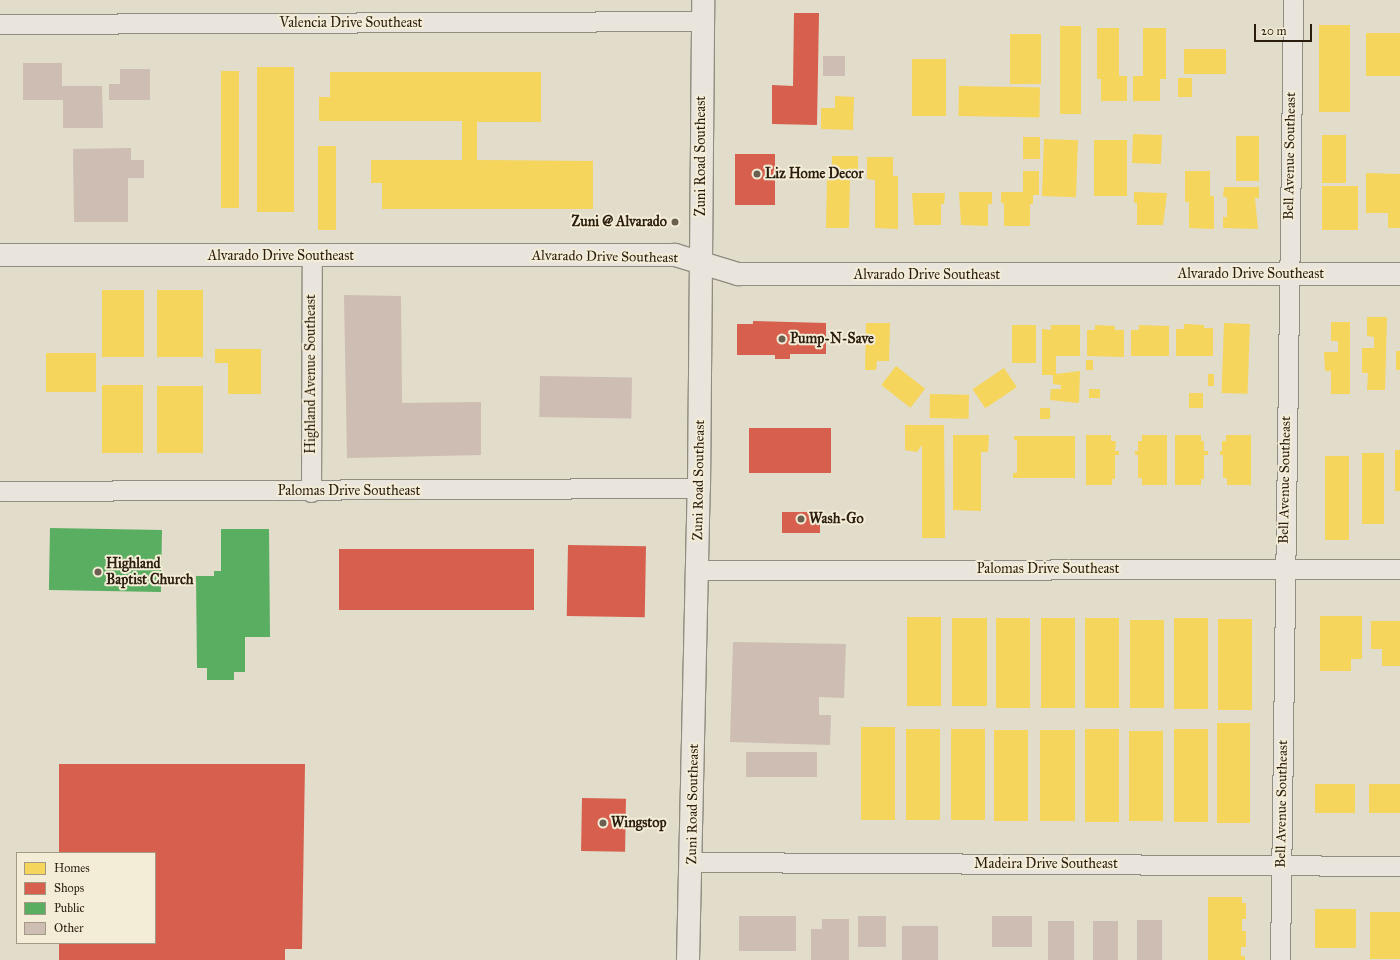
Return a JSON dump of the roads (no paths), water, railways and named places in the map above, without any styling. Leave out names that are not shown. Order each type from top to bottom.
[{"type":"street","name":"Bell Avenue Southeast","points":[[1280,960],[1284,569],[1293,0]]},
{"type":"street","name":"Valencia Drive Southeast","points":[[0,24],[703,11]]},
{"type":"street","name":"Zuni Road Southeast","points":[[688,960],[692,862],[699,488],[703,11]]},
{"type":"street","name":"Alvarado Drive Southeast","points":[[0,255],[675,255],[738,274],[1400,274]]},
{"type":"street","name":"Highland Avenue Southeast","points":[[311,492],[312,256]]},
{"type":"street","name":"Palomas Drive Southeast","points":[[0,491],[311,492],[699,488]]},
{"type":"street","name":"Palomas Drive Southeast","points":[[697,570],[1400,569]]},
{"type":"street","name":"Madeira Drive Southeast","points":[[692,862],[1400,866]]},
{"type":"place","name":"Liz Home Decor","points":[[757,174]]},
{"type":"place","name":"Zuni @ Alvarado","points":[[675,222]]},
{"type":"place","name":"Pump-N-Save","points":[[782,339]]},
{"type":"place","name":"Wash-Go","points":[[801,519]]},
{"type":"place","name":"Highland Baptist Church","points":[[98,572]]},
{"type":"place","name":"Wingstop","points":[[603,823]]}]
